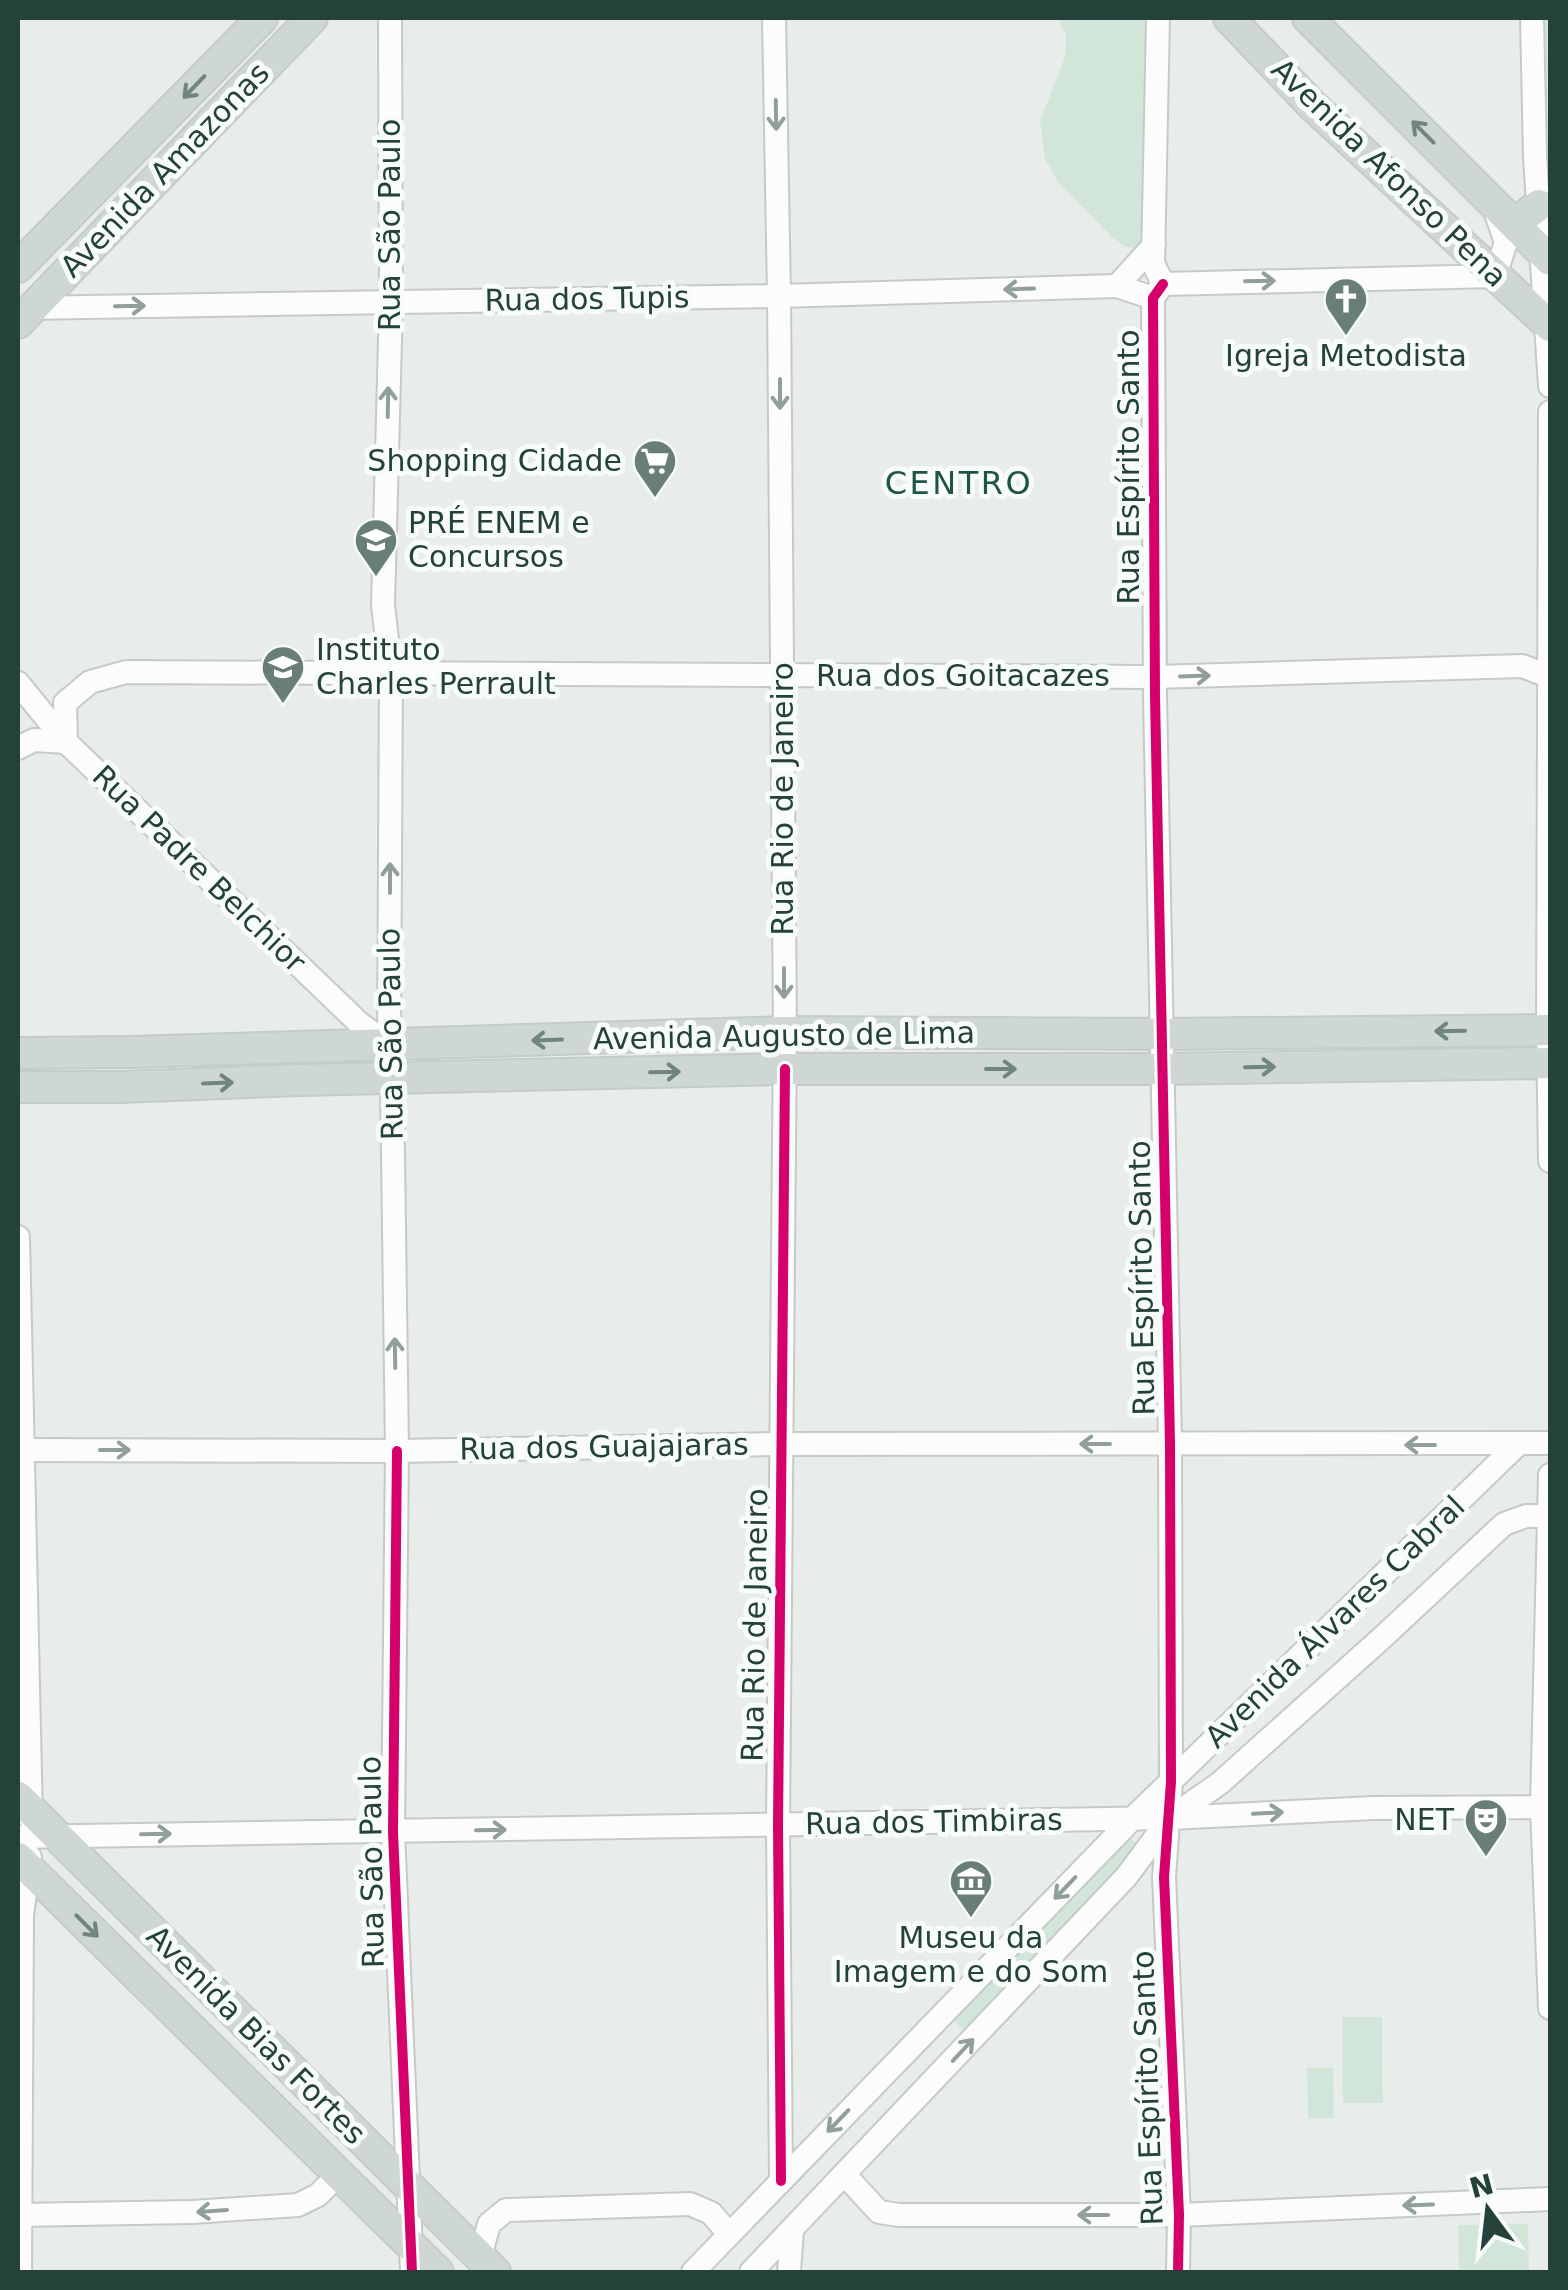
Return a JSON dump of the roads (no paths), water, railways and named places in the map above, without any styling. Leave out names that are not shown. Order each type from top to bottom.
[{"type":"main road","name":"Avenida Amazonas","points":[[18,266],[262,18]]},
{"type":"main road","name":"Avenida Amazonas","points":[[22,313],[312,18]]},
{"type":"main road","name":"Avenida Afonso Pena","points":[[1229,18],[1312,105],[1549,325]]},
{"type":"main road","name":"Avenida Afonso Pena","points":[[1308,18],[1546,256]]},
{"type":"main road","points":[[1514,224],[1539,206]]},
{"type":"main road","name":"Avenida Augusto de Lima","points":[[18,1053],[784,1032],[1549,1030]]},
{"type":"main road","name":"Avenida Augusto de Lima","points":[[18,1087],[785,1069],[1163,1069],[1550,1062]]},
{"type":"main road","name":"Avenida Bias Fortes","points":[[29,1835],[340,2174],[412,2259],[438,2272]]},
{"type":"main road","name":"Avenida Bias Fortes","points":[[29,1835],[488,2265]]},
{"type":"street","name":"Rua São Paulo","points":[[374,18],[390,27],[391,302],[383,605],[391,674],[389,1045],[397,1451],[393,1832],[412,2259]]},
{"type":"street","name":"Rua Rio de Janeiro","points":[[774,18],[785,1069],[778,1825],[781,2181]]},
{"type":"street","points":[[1532,18],[1550,386]]},
{"type":"street","name":"Rua Espírito Santo","points":[[1159,19],[1154,245],[1158,291],[1155,677],[1170,1444],[1171,1782],[1164,1876],[1178,2272]]},
{"type":"street","points":[[1492,201],[1506,242],[1496,276]]},
{"type":"street","name":"Rua Espírito Santo","points":[[1117,286],[1154,245]]},
{"type":"street","name":"Rua dos Tupis","points":[[22,313],[1117,286],[1158,291],[1496,276]]},
{"type":"street","points":[[1550,412],[1550,1161]]},
{"type":"street","name":"Rua dos Goitacazes","points":[[66,742],[65,703],[90,682],[126,672],[1155,677],[1522,666],[1548,676]]},
{"type":"street","name":"Rua Padre Belchior","points":[[18,684],[66,742],[344,1009],[389,1045]]},
{"type":"street","points":[[18,748],[34,740],[66,742]]},
{"type":"street","points":[[18,1237],[29,1835],[22,1916],[20,2272]]},
{"type":"street","name":"Rua dos Guajajaras","points":[[20,1450],[1550,1443]]},
{"type":"street","name":"Avenida Álvares Cabral","points":[[693,2272],[1132,1818],[1517,1445]]},
{"type":"street","points":[[1550,1475],[1546,1808],[1550,2008]]},
{"type":"street","name":"Avenida Álvares Cabral","points":[[751,2272],[1126,1877],[1170,1818],[1220,1783],[1504,1524],[1526,1516],[1548,1516]]},
{"type":"street","name":"Rua dos Timbiras","points":[[29,1835],[393,1832],[1170,1818],[1374,1808],[1546,1808]]},
{"type":"street","points":[[18,2215],[192,2212],[298,2204],[318,2196],[340,2174]]},
{"type":"street","points":[[845,2175],[879,2212],[899,2215],[1178,2215],[1550,2200]]},
{"type":"street","points":[[488,2265],[489,2224],[506,2210],[690,2204],[712,2213],[730,2234]]},
{"type":"street","points":[[789,2272],[792,2230]]},
{"type":"place","name":"Igreja Metodista","points":[[1346,337]]},
{"type":"place","name":"Shopping Cidade","points":[[655,499]]},
{"type":"place","name":"PRÉ ENEM e Concursos","points":[[376,578]]},
{"type":"place","name":"Instituto Charles Perrault","points":[[283,705]]},
{"type":"place","name":"NET","points":[[1486,1858]]},
{"type":"place","name":"Museu da Imagem e do Som","points":[[971,1919]]},
{"type":"district","name":"CENTRO","points":[[959,483]]}]
